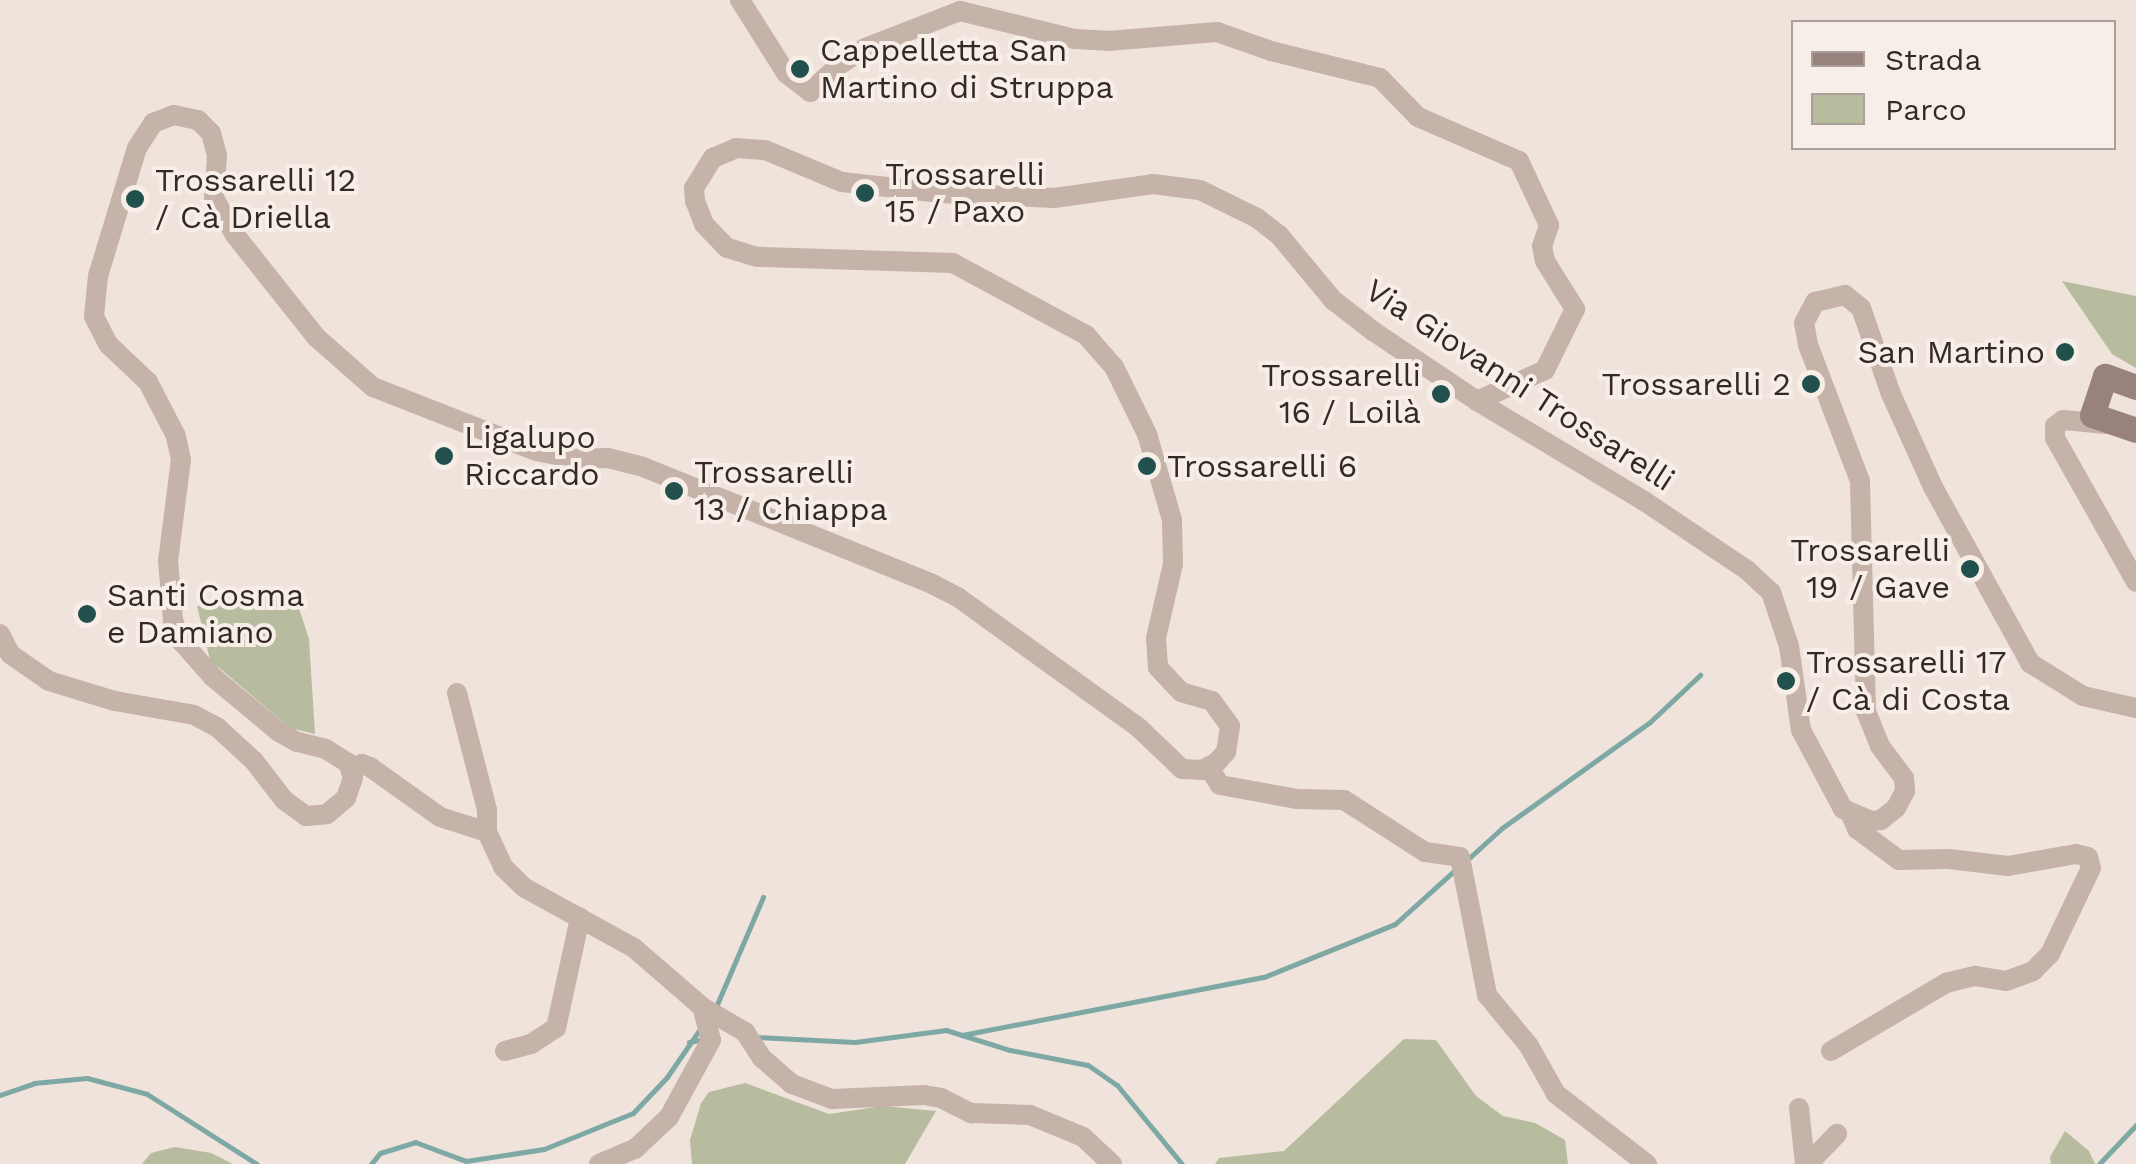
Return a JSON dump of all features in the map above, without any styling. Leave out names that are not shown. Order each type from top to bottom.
[{"type":"street","points":[[739,0],[786,73],[810,92],[839,64],[900,31],[960,11],[1051,36],[1094,40],[1216,32],[1271,52],[1380,78],[1418,117],[1519,162],[1549,225],[1544,240],[1545,262],[1573,304],[1573,320],[1545,370],[1476,401]]},
{"type":"street","points":[[978,0],[996,20]]},
{"type":"street","points":[[352,770],[326,748],[297,742],[279,732],[212,678],[181,642],[173,620],[168,561],[181,460],[176,436],[148,382],[108,344],[94,316],[98,276],[137,148],[147,129],[168,116],[189,117],[211,133],[217,156],[214,198],[223,217],[316,337],[373,388],[536,450],[578,459],[608,458],[643,467],[932,584],[959,598],[1139,728],[1175,766],[1188,771],[1209,768],[1215,782],[1248,792],[1344,800],[1425,852],[1460,857],[1487,995],[1529,1046],[1556,1094],[1646,1164]]},
{"type":"street","name":"Via Giovanni Trossarelli","points":[[1209,768],[1228,744],[1226,718],[1212,700],[1174,687],[1156,658],[1157,627],[1173,564],[1168,500],[1133,400],[1114,367],[1086,335],[953,264],[738,252],[712,234],[696,201],[694,188],[704,166],[736,148],[764,150],[842,182],[940,193],[1054,198],[1134,183],[1200,190],[1279,234],[1334,300],[1476,401],[1644,501],[1747,570],[1771,592],[1789,646],[1800,730],[1857,829],[1899,860],[1948,858],[2008,866],[2084,855],[2091,868],[2050,954],[2033,971],[2006,981],[1976,976],[1946,983],[1831,1051]]},
{"type":"street","points":[[1851,815],[1881,820],[1896,808],[1905,790],[1904,778],[1871,728],[1863,692],[1860,481],[1805,334],[1809,308],[1829,296],[1845,295],[1861,308],[1891,394],[1933,488],[2030,663],[2083,696],[2136,708]]},
{"type":"street","points":[[2087,418],[2104,376],[2136,390]]},
{"type":"street","points":[[2087,418],[2136,432]]},
{"type":"street","points":[[2136,422],[2087,418],[2058,421],[2055,438],[2136,582]]},
{"type":"street","points":[[0,634],[10,654],[48,681],[115,701],[194,715],[218,728],[254,761],[284,800],[306,816],[327,814],[340,805],[350,790],[352,770]]},
{"type":"street","points":[[457,693],[487,810],[487,832],[496,855],[514,878],[634,948],[702,1007],[745,1032],[762,1058],[792,1084],[832,1098],[924,1094],[942,1098],[971,1113],[1030,1115],[1083,1137],[1112,1164]]},
{"type":"street","points":[[352,770],[362,764],[440,817],[487,832]]},
{"type":"street","points":[[505,1051],[531,1044],[556,1028],[580,918]]},
{"type":"street","points":[[599,1164],[634,1149],[669,1117],[711,1040],[702,1007]]},
{"type":"street","points":[[1800,1108],[1806,1164]]},
{"type":"street","points":[[1806,1164],[1837,1134]]},
{"type":"green space","points":[[2062,281],[2136,296],[2136,368],[2112,354]]},
{"type":"green space","points":[[294,593],[309,639],[315,734],[290,728],[210,660],[197,606]]},
{"type":"green space","points":[[1404,1039],[1436,1040],[1476,1096],[1503,1116],[1535,1123],[1565,1140],[1568,1164],[1215,1164],[1219,1158],[1284,1151]]},
{"type":"green space","points":[[745,1083],[829,1114],[883,1106],[936,1111],[905,1164],[692,1164],[690,1140],[701,1103],[709,1092]]},
{"type":"green space","points":[[2065,1131],[2089,1151],[2095,1164],[2051,1164],[2050,1157]]},
{"type":"green space","points":[[175,1147],[211,1153],[233,1164],[142,1164],[151,1153]]},
{"type":"waterway","points":[[1468,859],[1502,828],[1650,722],[1700,675]]},
{"type":"waterway","points":[[962,1035],[1264,977],[1395,924],[1456,869]]},
{"type":"waterway","points":[[715,1009],[763,897]]},
{"type":"waterway","points":[[371,1164],[380,1153],[415,1142],[466,1161],[544,1149],[633,1113],[667,1077],[702,1026]]},
{"type":"waterway","points":[[755,1037],[855,1042],[946,1030],[1010,1050],[1088,1065],[1117,1085],[1182,1164]]},
{"type":"waterway","points":[[689,1042],[704,1039]]},
{"type":"waterway","points":[[0,1095],[34,1083],[87,1078],[147,1094],[257,1164]]},
{"type":"waterway","points":[[2099,1164],[2136,1125]]},
{"type":"place","name":"Cappelletta San Martino di Struppa","points":[[800,69]]},
{"type":"place","name":"Trossarelli 15 / Paxo","points":[[865,193]]},
{"type":"place","name":"Trossarelli 12 / Cà Driella","points":[[135,199]]},
{"type":"place","name":"San Martino","points":[[2065,352]]},
{"type":"place","name":"Trossarelli 2","points":[[1811,384]]},
{"type":"place","name":"Trossarelli 16 / Loilà","points":[[1441,394]]},
{"type":"place","name":"Ligalupo Riccardo","points":[[444,456]]},
{"type":"place","name":"Trossarelli 6","points":[[1147,466]]},
{"type":"place","name":"Trossarelli 13 / Chiappa","points":[[674,491]]},
{"type":"place","name":"Trossarelli 19 / Gave","points":[[1970,569]]},
{"type":"place","name":"Santi Cosma e Damiano","points":[[87,614]]},
{"type":"place","name":"Trossarelli 17 / Cà di Costa","points":[[1786,681]]}]
